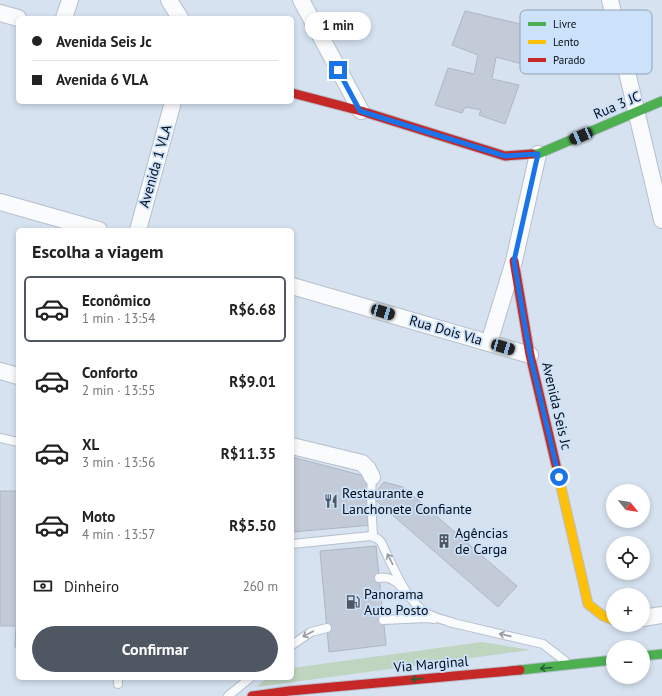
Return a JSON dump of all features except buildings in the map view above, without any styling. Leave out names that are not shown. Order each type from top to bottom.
[{"type":"street","points":[[65,16],[70,0]]},
{"type":"street","points":[[169,0],[179,16]]},
{"type":"street","points":[[301,0],[360,111]]},
{"type":"street","points":[[610,0],[612,10]]},
{"type":"street","points":[[0,13],[16,17]]},
{"type":"street","points":[[628,74],[662,220]]},
{"type":"street","points":[[294,94],[360,111],[505,156],[538,154],[514,261],[489,343]]},
{"type":"street","name":"Rua 3 JC","points":[[538,154],[662,101]]},
{"type":"street","name":"Avenida 1 VLA","points":[[139,228],[172,104]]},
{"type":"street","points":[[0,202],[92,228]]},
{"type":"street","name":"Avenida Seis Jc","points":[[514,261],[530,355],[588,604],[606,618]]},
{"type":"street","name":"Rua Dois Vla","points":[[294,287],[530,355]]},
{"type":"street","points":[[0,371],[16,375]]},
{"type":"street","points":[[294,446],[362,463],[372,476]]},
{"type":"street","points":[[650,617],[662,615]]},
{"type":"street","points":[[650,655],[662,654]]},
{"type":"street","name":"Via Marginal","points":[[252,696],[288,691],[570,666],[606,661]]},
{"type":"lane","points":[[0,438],[16,442]]},
{"type":"lane","points":[[372,476],[371,495],[373,536]]},
{"type":"lane","points":[[294,544],[373,536],[381,542],[407,594]]},
{"type":"lane","points":[[379,578],[389,578],[395,581],[421,609],[428,614],[454,623]]},
{"type":"lane","points":[[383,620],[427,618],[543,644],[570,666]]},
{"type":"lane","points":[[294,644],[311,632],[326,628]]},
{"type":"lane","points":[[228,696],[248,680]]},
{"type":"green space","points":[[482,642],[531,650],[256,687],[265,680],[294,680],[294,668]]},
{"type":"traffic: fast","points":[[532,154],[538,154],[662,101]]},
{"type":"traffic: fast","points":[[650,655],[662,654]]},
{"type":"traffic: fast","points":[[520,670],[606,661]]},
{"type":"traffic: slow","points":[[556,465],[588,604],[606,617]]},
{"type":"traffic: jam","points":[[294,94],[361,111],[505,156],[532,154]]},
{"type":"traffic: jam","points":[[514,261],[530,355],[556,465]]},
{"type":"traffic: jam","points":[[252,696],[289,691],[520,670]]},
{"type":"place","name":"Restaurante e Lanchonete Confiante","points":[[331,501]]},
{"type":"place","name":"Agências de Carga","points":[[444,541]]},
{"type":"place","name":"Panorama Auto Posto","points":[[353,602]]},
{"type":"route","points":[[338,70],[360,111],[505,156],[538,154],[514,261],[530,355],[559,477]]}]
